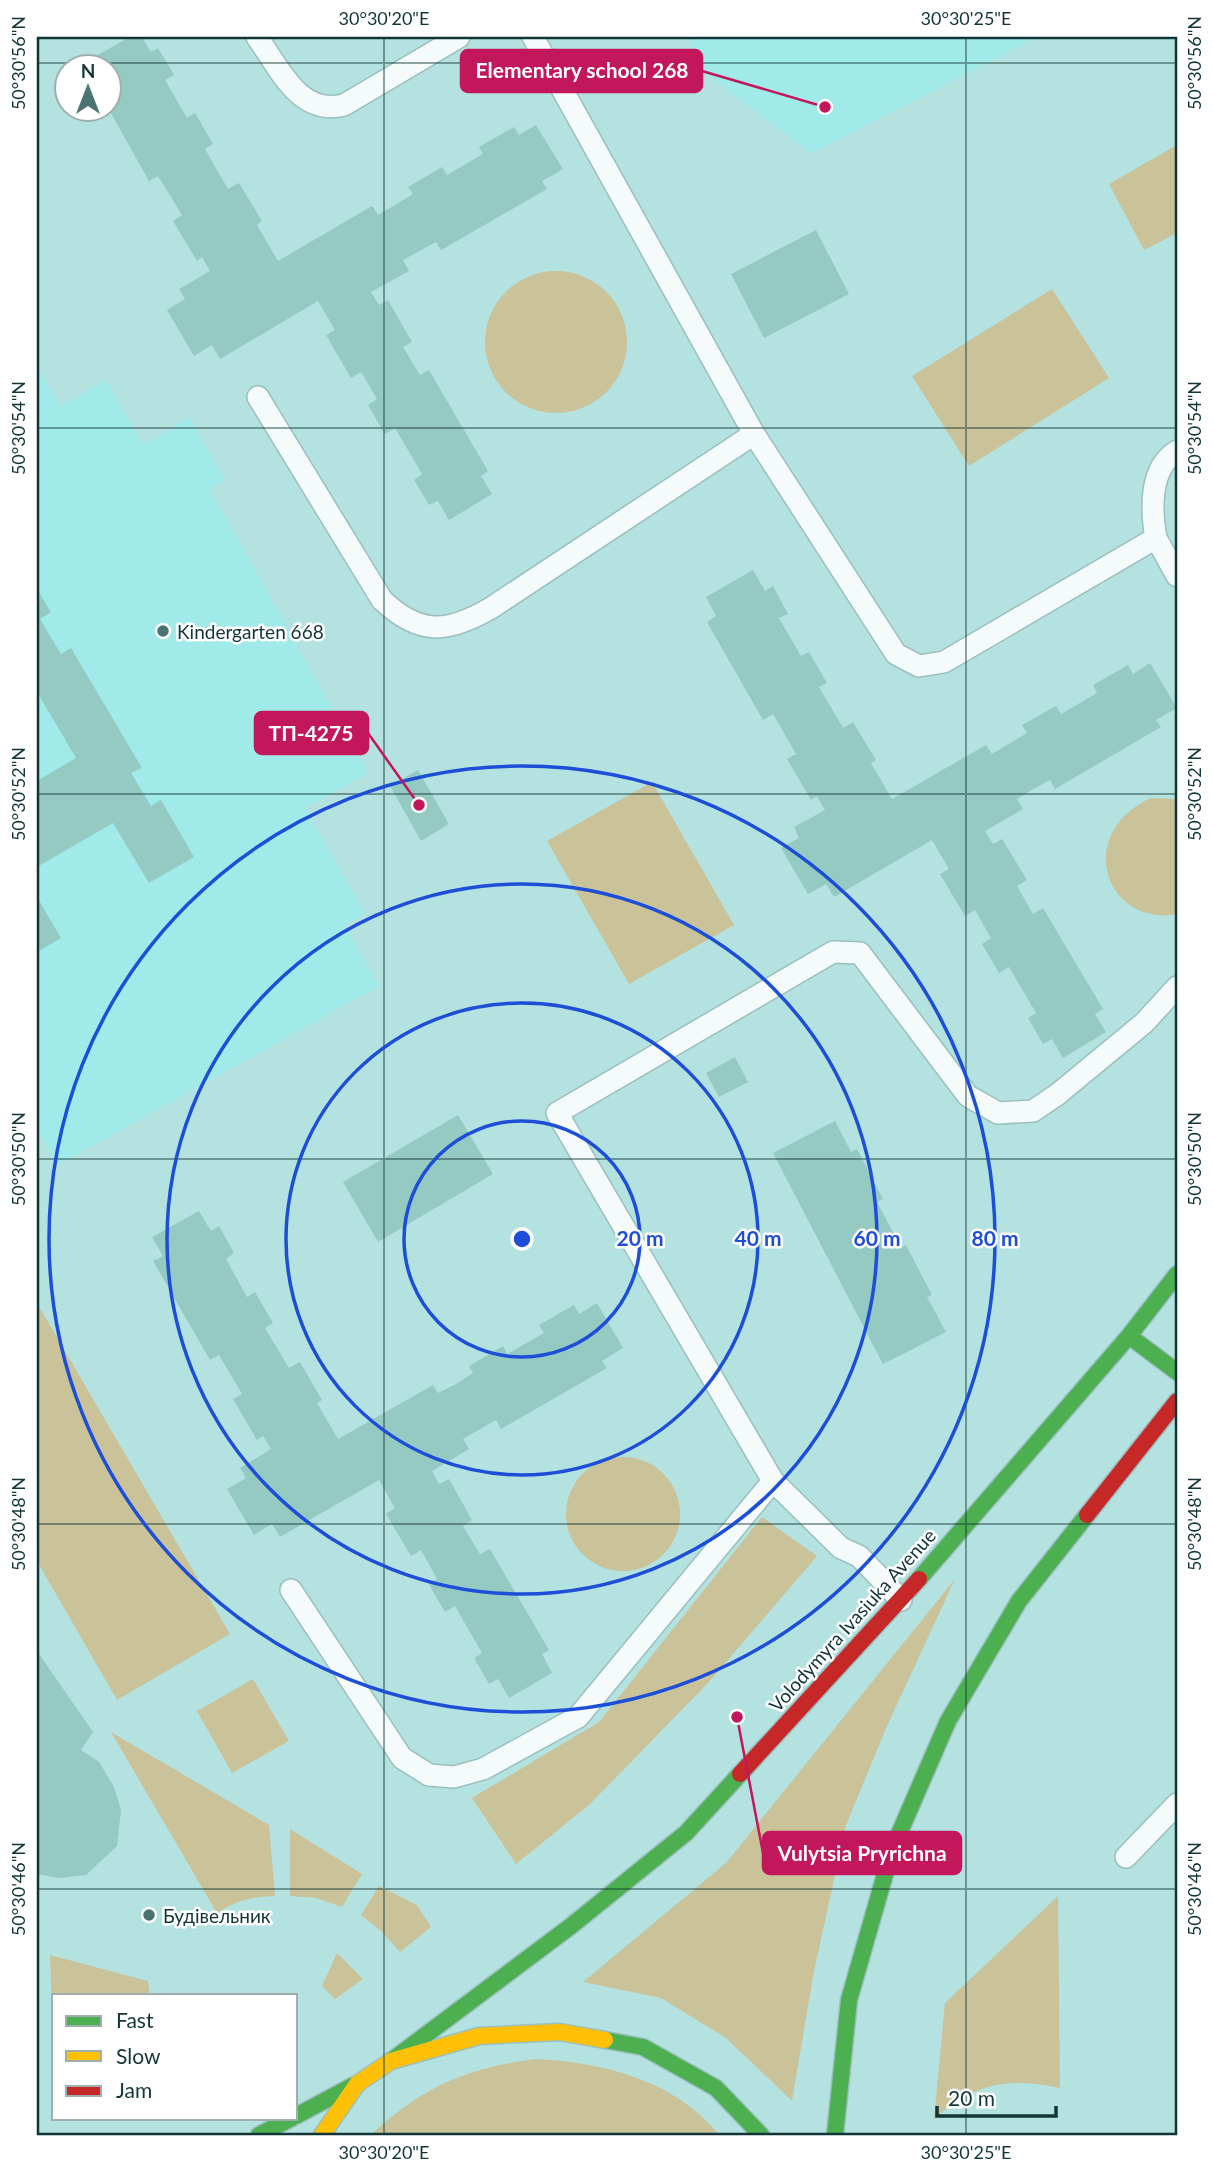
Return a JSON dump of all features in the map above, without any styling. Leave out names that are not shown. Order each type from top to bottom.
[{"type":"main road","name":"Volodymyra Ivasiuka Avenue","points":[[298,2115],[357,2084],[391,2061],[571,1926],[686,1833],[901,1600],[1129,1336],[1177,1274]]},
{"type":"main road","points":[[1129,1336],[1177,1372]]},
{"type":"main road","points":[[835,2135],[849,2000],[892,1850],[948,1721],[1019,1601],[1177,1401]]},
{"type":"main road","points":[[391,2061],[479,2036],[547,2032],[560,2032],[643,2048],[716,2088],[761,2135]]},
{"type":"main road","points":[[322,2135],[357,2084]]},
{"type":"main road","name":"Volodymyra Ivasiuka Avenue","points":[[259,2135],[288,2120]]},
{"type":"lane","points":[[257,37],[303,100],[330,108],[344,105],[459,37]]},
{"type":"lane","points":[[533,37],[754,434],[896,654],[919,666],[944,662],[1156,538]]},
{"type":"lane","points":[[258,397],[382,600],[400,616],[422,626],[446,628],[469,621],[491,608],[754,434]]},
{"type":"lane","points":[[1177,451],[1171,455],[1157,480],[1151,509],[1156,538],[1177,576]]},
{"type":"lane","points":[[901,1600],[859,1556],[841,1548],[773,1482],[557,1113],[833,952],[860,953],[968,1096],[998,1113],[1033,1111],[1143,1023],[1177,987]]},
{"type":"lane","points":[[291,1590],[402,1758],[429,1775],[454,1777],[483,1769],[578,1717],[773,1482]]},
{"type":"lane","points":[[1126,1857],[1177,1804]]},
{"type":"shaded area","points":[[689,37],[1038,37],[811,153],[688,60],[692,41]]},
{"type":"shaded area","points":[[1177,145],[1177,233],[1144,250],[1109,184]]},
{"type":"shaded area","points":[[556,271],[583,276],[606,292],[622,315],[627,342],[622,369],[606,392],[583,408],[556,413],[529,408],[506,392],[490,369],[485,342],[490,315],[506,292],[529,276]]},
{"type":"shaded area","points":[[1052,289],[1109,378],[969,466],[912,376]]},
{"type":"shaded area","name":"Kindergarten 668","points":[[37,365],[60,406],[107,380],[143,445],[190,418],[225,480],[210,489],[368,773],[305,808],[365,913],[345,925],[379,986],[58,1165],[37,1127]]},
{"type":"shaded area","points":[[652,782],[734,925],[629,984],[547,841]]},
{"type":"shaded area","points":[[1151,798],[1177,799],[1177,914],[1153,915],[1132,907],[1117,893],[1108,875],[1106,854],[1112,833],[1127,814]]},
{"type":"shaded area","points":[[37,1303],[230,1634],[117,1700],[37,1561]]},
{"type":"shaded area","points":[[623,1457],[645,1461],[663,1474],[676,1492],[680,1514],[676,1536],[663,1554],[645,1567],[623,1571],[601,1567],[583,1554],[570,1536],[566,1514],[570,1492],[583,1474],[601,1461]]},
{"type":"shaded area","points":[[762,1517],[817,1556],[709,1682],[589,1805],[516,1864],[472,1798],[599,1722]]},
{"type":"shaded area","points":[[955,1579],[887,1726],[846,1825],[814,1971],[792,2101],[726,2038],[661,1998],[583,1982],[726,1863]]},
{"type":"shaded area","points":[[253,1679],[289,1741],[232,1773],[197,1711]]},
{"type":"shaded area","points":[[111,1732],[269,1825],[275,1896],[244,1900],[217,1913]]},
{"type":"shaded area","points":[[290,1829],[362,1874],[342,1907],[316,1898],[290,1896]]},
{"type":"shaded area","points":[[379,1886],[417,1905],[431,1927],[400,1952],[381,1931],[361,1915]]},
{"type":"shaded area","points":[[1058,1896],[1060,2088],[1023,2083],[992,2086],[964,2097],[934,2119],[945,2003]]},
{"type":"shaded area","points":[[337,1953],[363,1979],[335,1999],[322,1986]]},
{"type":"shaded area","points":[[50,1955],[148,1981],[150,1994],[52,1994],[52,2016]]},
{"type":"shaded area","points":[[536,2059],[586,2064],[636,2078],[681,2100],[719,2135],[371,2135],[409,2104],[447,2082],[488,2068]]},
{"type":"building","points":[[130,37],[142,37],[151,52],[158,48],[174,75],[165,80],[187,118],[195,113],[213,144],[205,149],[228,189],[239,183],[262,221],[257,225],[278,261],[372,206],[378,215],[413,194],[408,187],[442,167],[447,175],[483,154],[479,147],[514,127],[519,135],[536,125],[563,169],[542,181],[547,189],[441,250],[436,242],[403,260],[409,271],[371,292],[379,305],[388,300],[412,342],[403,347],[420,375],[429,370],[488,471],[481,476],[492,494],[449,520],[438,501],[429,505],[414,480],[422,474],[395,428],[385,434],[368,405],[377,399],[361,372],[351,378],[326,335],[335,330],[318,301],[220,359],[212,345],[194,356],[167,310],[185,299],[179,289],[210,271],[202,257],[197,261],[173,221],[182,215],[158,176],[149,181],[116,122],[122,122],[122,52],[103,52]]},
{"type":"building","points":[[816,230],[849,294],[764,338],[731,274]]},
{"type":"building","points":[[753,570],[765,591],[773,586],[788,614],[779,618],[801,656],[809,652],[827,683],[819,687],[843,728],[853,722],[876,760],[871,763],[892,799],[986,745],[992,754],[1027,733],[1022,725],[1056,706],[1061,714],[1097,693],[1093,685],[1128,665],[1133,674],[1150,663],[1177,708],[1156,720],[1161,727],[1055,789],[1050,780],[1035,788],[1017,799],[1023,809],[985,831],[993,844],[1002,839],[1027,880],[1017,886],[1033,914],[1043,908],[1103,1009],[1095,1014],[1106,1032],[1063,1058],[1052,1039],[1043,1044],[1028,1018],[1036,1013],[1009,967],[999,973],[982,944],[991,938],[975,910],[965,916],[940,874],[949,869],[932,840],[834,897],[826,884],[808,894],[781,848],[799,838],[794,827],[825,810],[817,796],[811,800],[787,759],[796,754],[773,714],[763,720],[707,622],[716,616],[706,597]]},
{"type":"building","points":[[37,589],[51,612],[40,619],[61,654],[71,648],[142,768],[131,773],[151,806],[161,800],[194,857],[149,883],[113,823],[37,867],[37,781],[76,758],[37,692]]},
{"type":"building","points":[[418,770],[449,824],[421,841],[390,786]]},
{"type":"building","points":[[37,897],[61,938],[37,952]]},
{"type":"building","points":[[735,1057],[748,1082],[719,1097],[706,1073]]},
{"type":"building","points":[[458,1115],[493,1174],[378,1242],[343,1182]]},
{"type":"building","points":[[835,1121],[851,1152],[857,1149],[883,1199],[877,1202],[901,1247],[906,1245],[932,1295],[927,1297],[946,1332],[883,1364],[773,1153]]},
{"type":"building","points":[[199,1211],[211,1231],[219,1226],[234,1253],[226,1259],[247,1297],[255,1292],[273,1323],[265,1328],[289,1368],[300,1362],[322,1400],[317,1403],[338,1439],[433,1385],[438,1393],[456,1384],[473,1373],[469,1366],[503,1346],[507,1354],[544,1333],[539,1325],[574,1305],[579,1314],[597,1303],[623,1348],[602,1361],[607,1368],[501,1429],[496,1420],[463,1439],[469,1449],[432,1471],[439,1484],[449,1479],[472,1520],[463,1526],[480,1554],[490,1549],[549,1650],[542,1654],[552,1673],[509,1698],[498,1679],[489,1684],[474,1658],[482,1653],[455,1606],[445,1612],[428,1583],[437,1579],[421,1550],[411,1556],[386,1514],[395,1508],[379,1480],[280,1537],[272,1524],[254,1535],[227,1489],[246,1478],[240,1468],[271,1449],[263,1436],[257,1440],[233,1399],[242,1394],[219,1355],[210,1360],[153,1261],[163,1256],[152,1237]]},
{"type":"building","points":[[37,1651],[93,1732],[81,1750],[99,1762],[114,1787],[121,1810],[117,1846],[86,1875],[59,1878],[37,1874]]},
{"type":"traffic: fast","points":[[919,1579],[1129,1336],[1177,1274]]},
{"type":"traffic: fast","points":[[1129,1336],[1177,1372]]},
{"type":"traffic: fast","points":[[835,2135],[849,2000],[892,1850],[948,1721],[1019,1601],[1087,1515]]},
{"type":"traffic: fast","points":[[391,2061],[571,1926],[686,1833],[740,1774]]},
{"type":"traffic: fast","points":[[605,2040],[643,2047],[716,2088],[761,2135]]},
{"type":"traffic: fast","points":[[298,2115],[352,2086]]},
{"type":"traffic: fast","points":[[259,2135],[288,2120]]},
{"type":"traffic: slow","points":[[322,2135],[357,2084],[391,2061],[479,2036],[560,2032],[605,2040]]},
{"type":"traffic: jam","points":[[1087,1515],[1177,1401]]},
{"type":"traffic: jam","points":[[740,1774],[919,1579]]},
{"type":"place","name":"Elementary school 268","points":[[825,107]]},
{"type":"place","name":"Kindergarten 668","points":[[163,631]]},
{"type":"place","name":"ТП-4275","points":[[419,805]]},
{"type":"place","name":"Vulytsia Pryrichna","points":[[737,1717]]},
{"type":"place","name":"Будівельник","points":[[149,1915]]}]
